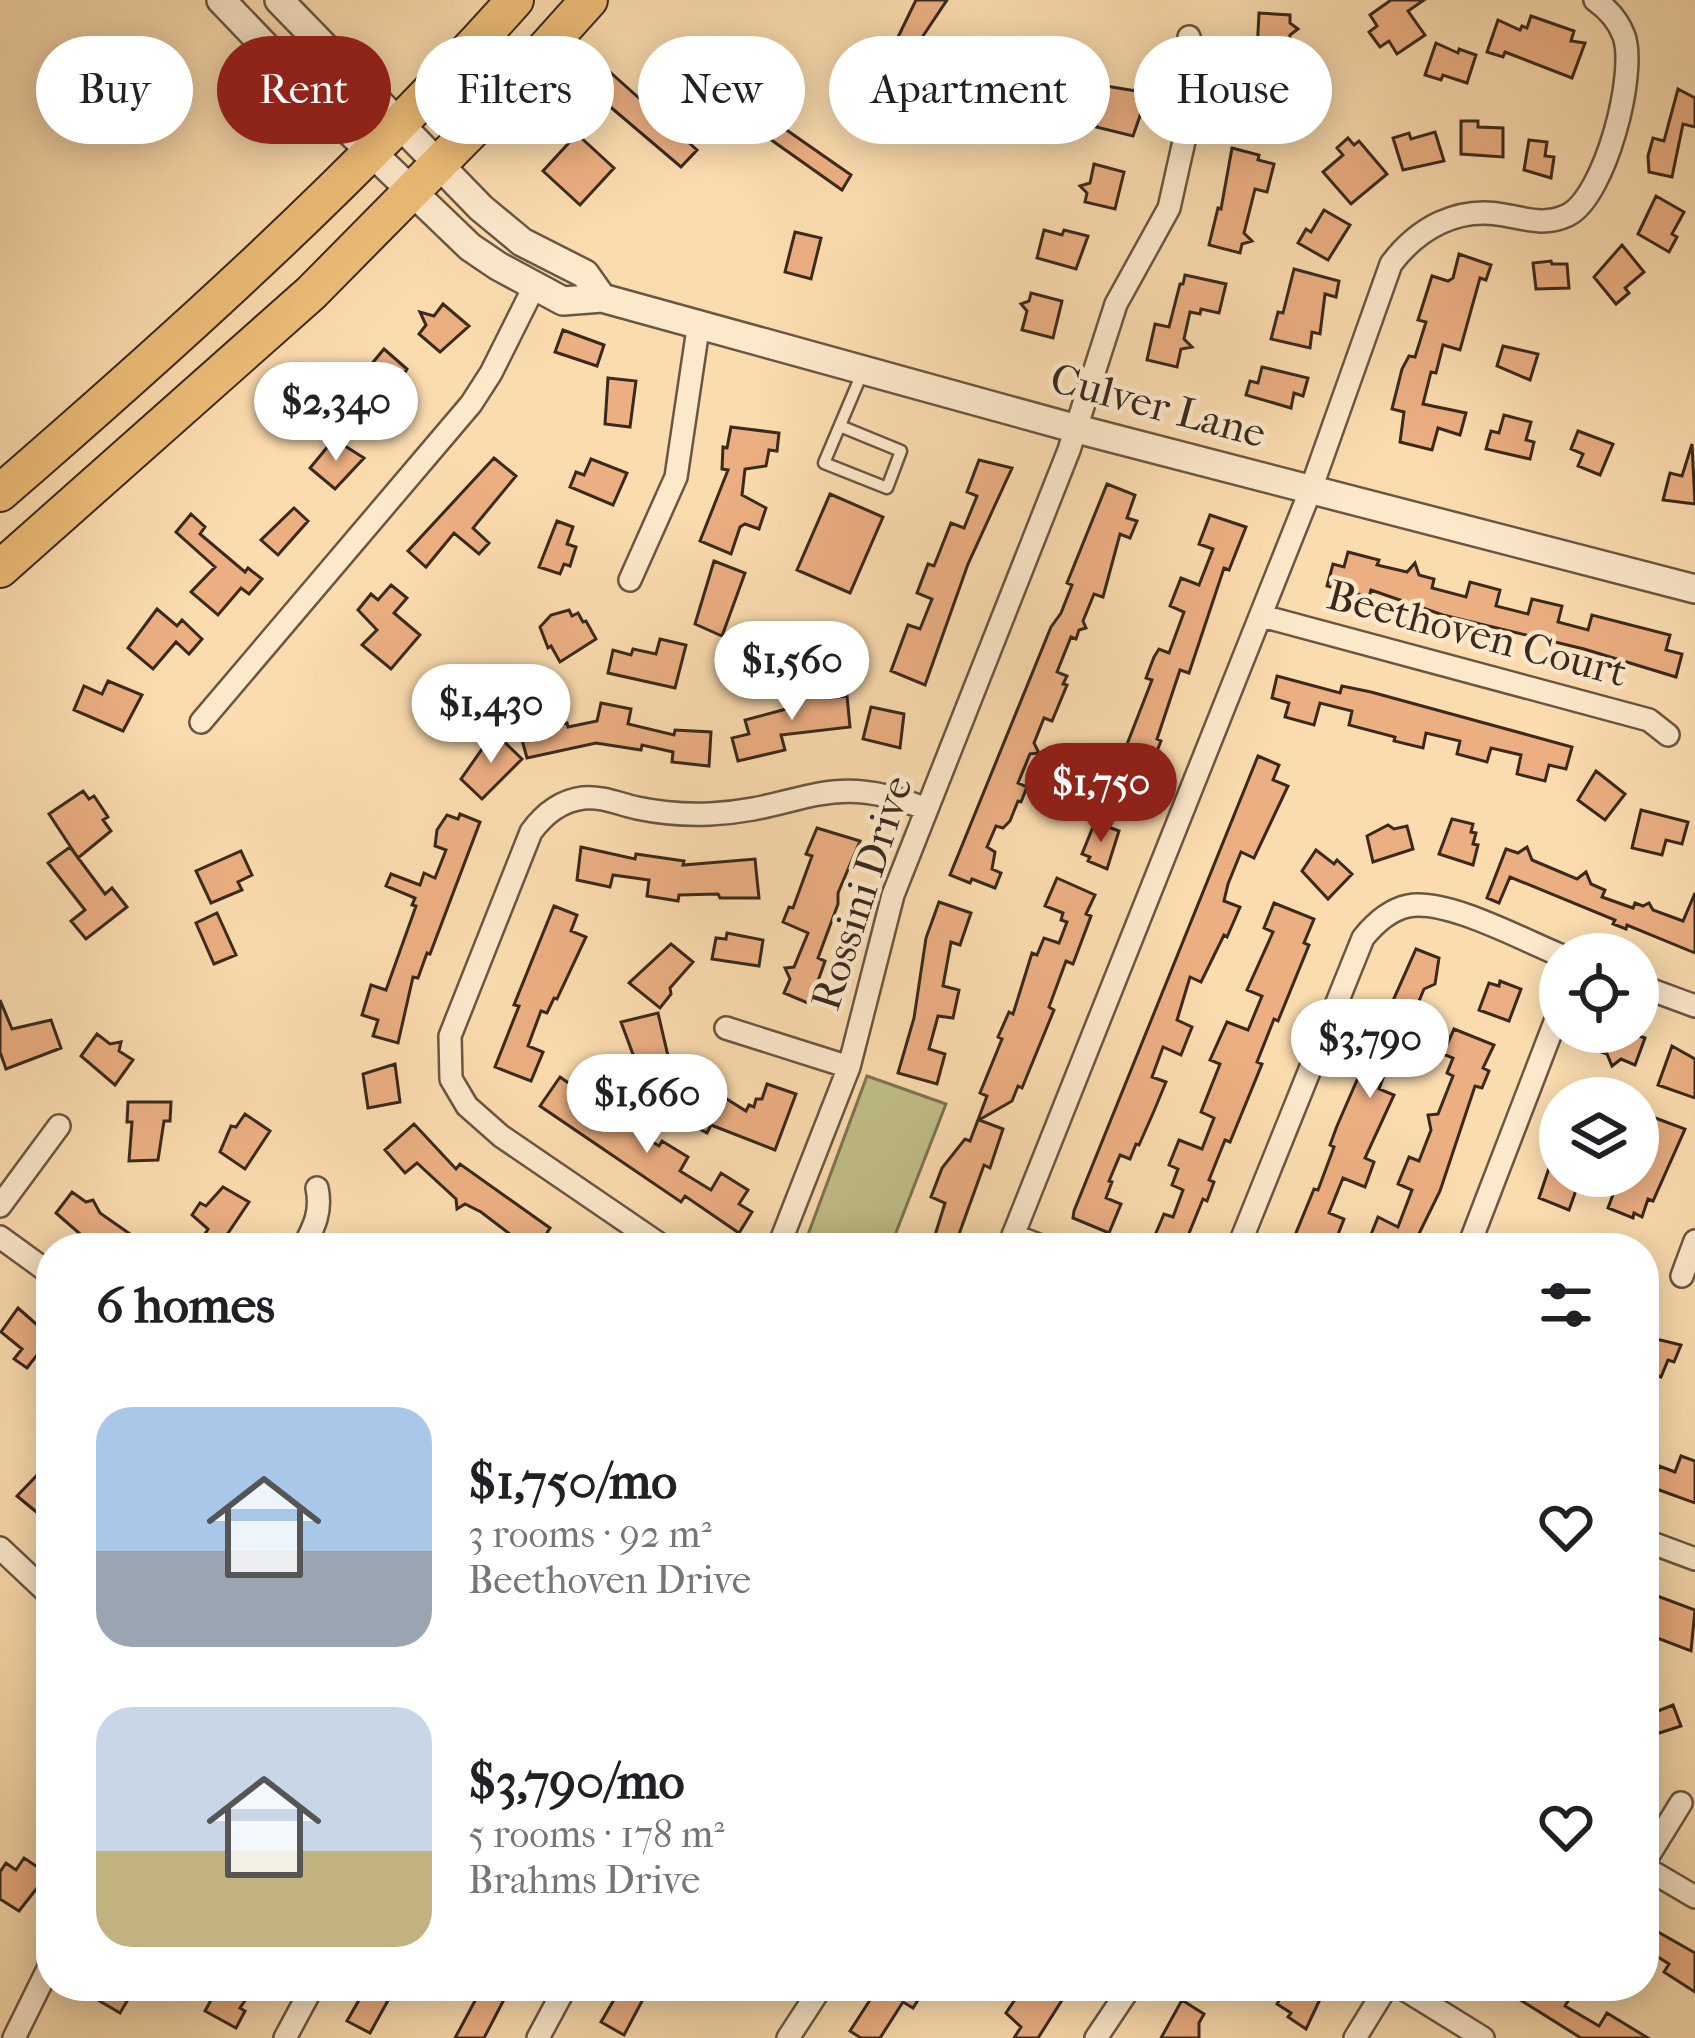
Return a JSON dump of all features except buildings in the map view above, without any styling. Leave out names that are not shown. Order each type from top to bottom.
[{"type":"highway","points":[[0,493],[227,295],[399,124],[515,0]]},
{"type":"highway","points":[[0,569],[310,293],[439,164],[589,0]]},
{"type":"street","name":"Culver Lane","points":[[221,0],[470,247],[563,302],[602,298],[699,322],[1077,429],[1695,589]]},
{"type":"street","name":"Culver Lane","points":[[278,0],[503,228],[585,274],[602,298]]},
{"type":"street","points":[[1014,1233],[1262,616],[1383,280],[1418,235],[1457,215],[1499,214],[1550,221],[1566,216],[1591,196],[1607,160],[1628,69],[1624,36],[1616,20],[1595,0]]},
{"type":"street","name":"Rossini Drive","points":[[784,1233],[849,1066],[893,895],[1077,429],[1116,304],[1156,236],[1175,191],[1185,144]]},
{"type":"street","points":[[201,722],[471,404],[534,286]]},
{"type":"street","points":[[630,580],[676,477],[699,322]]},
{"type":"street","name":"Beethoven Court","points":[[1262,616],[1649,720],[1668,735]]},
{"type":"street","points":[[643,1233],[501,1136],[467,1106],[451,1078],[451,1036],[531,832],[555,807],[584,798],[675,814],[711,814],[808,794],[858,790],[926,809]]},
{"type":"street","points":[[1244,1233],[1364,938],[1374,924],[1405,906],[1423,904],[1539,947]]},
{"type":"street","points":[[1659,993],[1695,1006]]},
{"type":"street","points":[[726,1028],[849,1066]]},
{"type":"street","points":[[1474,1233],[1543,1053]]},
{"type":"street","points":[[0,1206],[58,1126]]},
{"type":"street","points":[[311,1233],[316,1225],[316,1188]]},
{"type":"street","points":[[0,1237],[36,1263]]},
{"type":"street","points":[[1682,1276],[1695,1240]]},
{"type":"street","points":[[1659,1545],[1695,1558]]},
{"type":"street","points":[[0,1548],[36,1582]]},
{"type":"street","points":[[1659,1840],[1681,1803]]},
{"type":"street","points":[[1659,1874],[1695,1897]]},
{"type":"street","points":[[14,2038],[36,1993]]},
{"type":"street","points":[[285,2038],[306,2001]]},
{"type":"street","points":[[538,2038],[558,2001]]},
{"type":"street","points":[[788,2038],[813,2001]]},
{"type":"street","points":[[1096,2038],[1121,2001]]},
{"type":"street","points":[[1355,2038],[1378,2001]]},
{"type":"street","points":[[1424,2001],[1483,2038]]},
{"type":"lane","points":[[840,426],[901,451],[887,488],[824,463],[864,370]]},
{"type":"shaded area","points":[[867,1076],[946,1104],[896,1233],[809,1233]]}]
